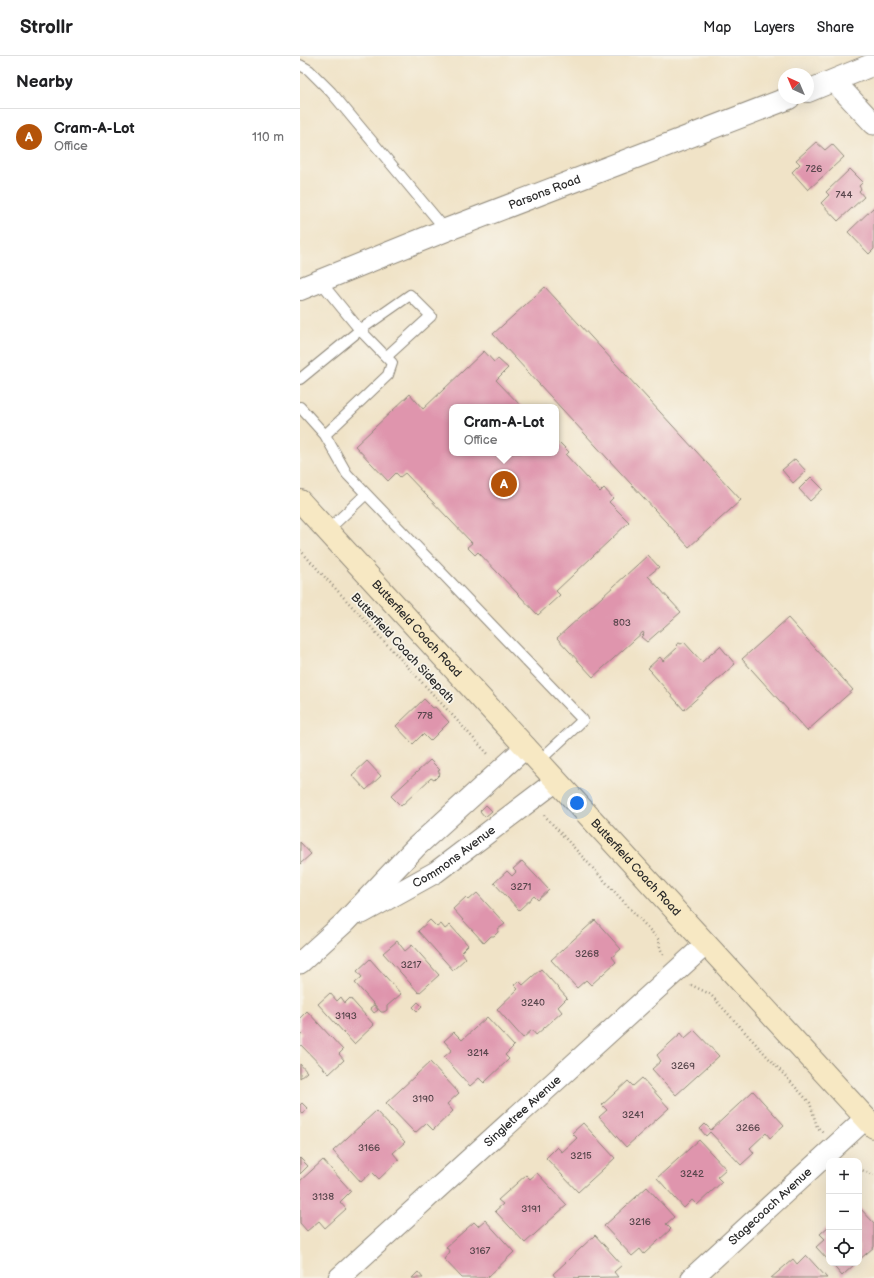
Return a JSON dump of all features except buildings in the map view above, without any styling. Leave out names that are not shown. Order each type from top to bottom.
[{"type":"main road","name":"Butterfield Coach Road","points":[[300,501],[870,1122]]},
{"type":"street","points":[[814,89],[874,64]]},
{"type":"street","points":[[834,81],[874,124]]},
{"type":"street","name":"Parsons Road","points":[[300,289],[446,230],[778,102]]},
{"type":"street","name":"Commons Avenue","points":[[300,963],[344,923],[416,847],[533,754]]},
{"type":"street","name":"Commons Avenue","points":[[344,923],[436,872],[556,781]]},
{"type":"street","name":"Singletree Avenue","points":[[339,1278],[706,944]]},
{"type":"street","name":"Stagecoach Avenue","points":[[692,1278],[870,1122]]},
{"type":"lane","points":[[300,65],[309,70],[331,92],[446,230]]},
{"type":"lane","points":[[320,281],[360,330],[392,363],[388,375],[325,435]]},
{"type":"lane","points":[[300,379],[360,330],[410,295],[431,316],[386,357]]},
{"type":"lane","points":[[300,407],[325,435],[347,474],[583,720],[533,754]]},
{"type":"lane","points":[[327,531],[366,494]]},
{"type":"path","name":"Butterfield Coach Sidepath","points":[[300,550],[492,758]]},
{"type":"path","points":[[540,811],[659,940],[663,955]]},
{"type":"path","points":[[692,985],[710,994],[810,1103],[818,1126]]},
{"type":"path","points":[[862,1169],[874,1175]]},
{"type":"place","name":"Cram-A-Lot","points":[[504,484]]}]
